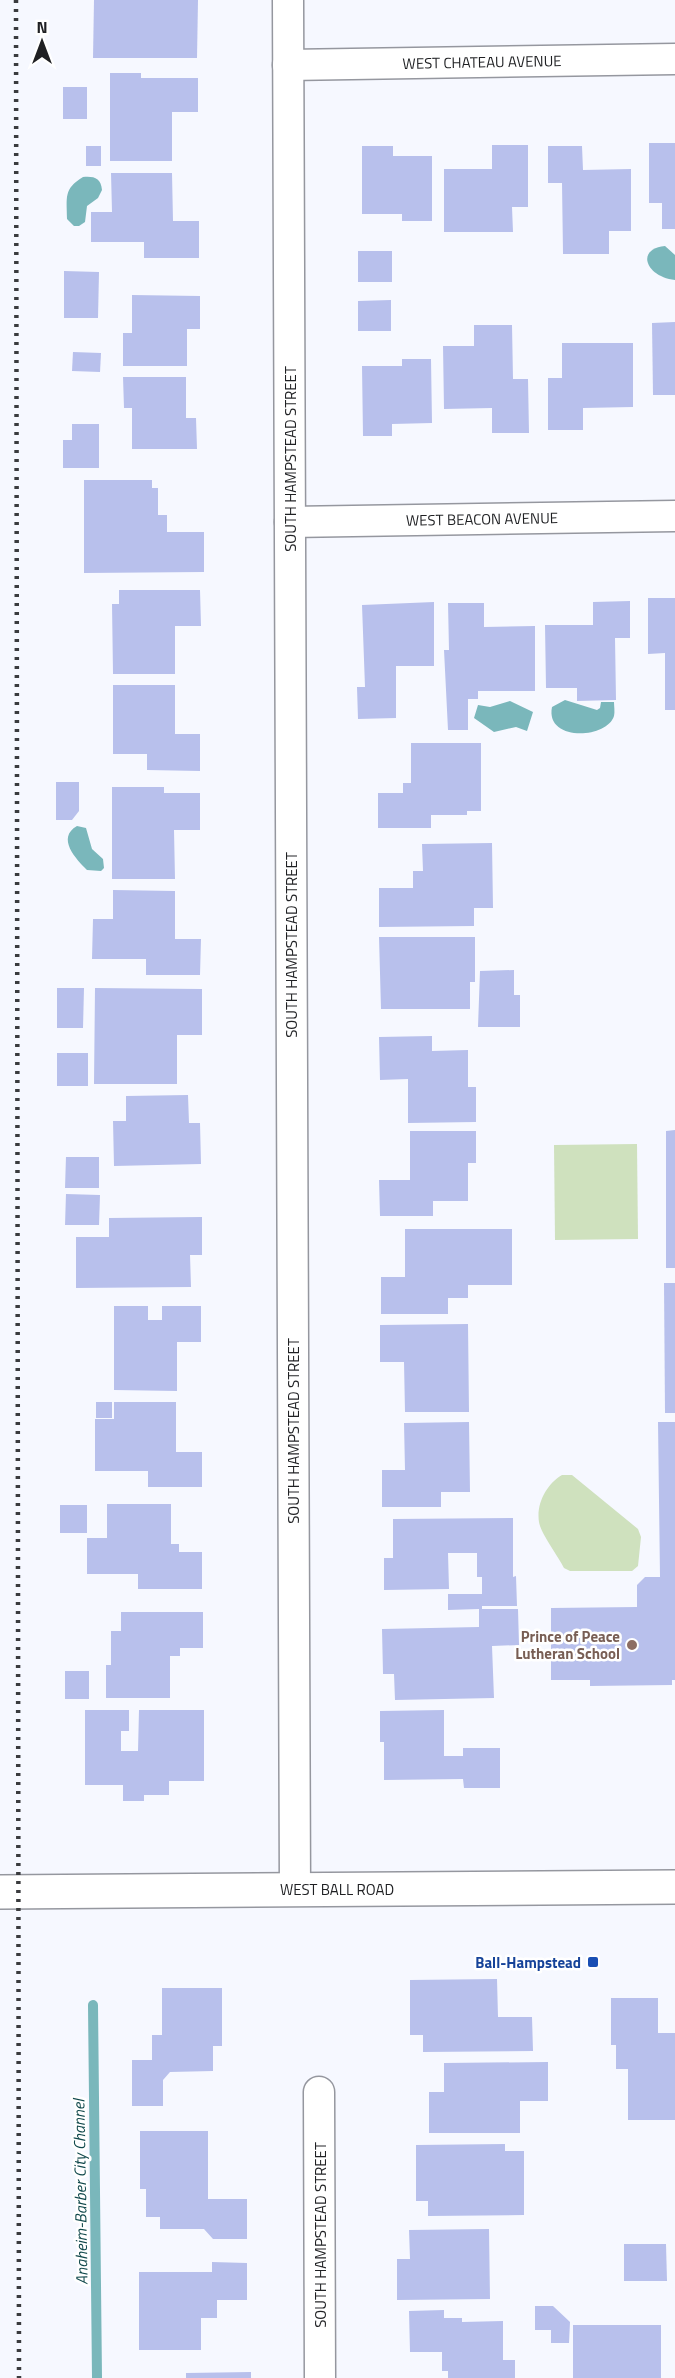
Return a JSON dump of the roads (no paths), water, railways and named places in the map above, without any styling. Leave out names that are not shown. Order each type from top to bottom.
[{"type":"main road","name":"WEST BALL ROAD","points":[[0,1892],[675,1887]]},
{"type":"street","name":"SOUTH HAMPSTEAD STREET","points":[[288,0],[295,1890]]},
{"type":"street","name":"WEST CHATEAU AVENUE","points":[[288,65],[675,59]]},
{"type":"street","name":"WEST BEACON AVENUE","points":[[290,522],[675,516]]},
{"type":"street","name":"SOUTH HAMPSTEAD STREET","points":[[319,2092],[320,2378]]},
{"type":"water","points":[[83,177],[96,179],[102,190],[98,198],[87,206],[85,222],[74,226],[67,219],[67,195],[72,186]]},
{"type":"water","points":[[665,246],[675,255],[675,280],[657,274],[648,263],[647,257],[650,252]]},
{"type":"water","points":[[565,700],[597,710],[601,702],[614,702],[614,716],[609,724],[600,729],[578,733],[567,731],[558,726],[552,718],[552,707]]},
{"type":"water","points":[[510,701],[533,712],[527,731],[516,727],[494,732],[474,718],[478,705],[490,707]]},
{"type":"water","points":[[77,826],[86,828],[92,849],[103,859],[104,868],[101,871],[87,870],[73,854],[68,836]]},
{"type":"waterway","name":"Anaheim-Barber City Channel","points":[[93,2005],[97,2378]]},
{"type":"railway","points":[[16,0],[19,2378]]},
{"type":"place","name":"Prince of Peace Lutheran School","points":[[632,1645]]},
{"type":"place","name":"Ball-Hampstead","points":[[593,1962]]}]
